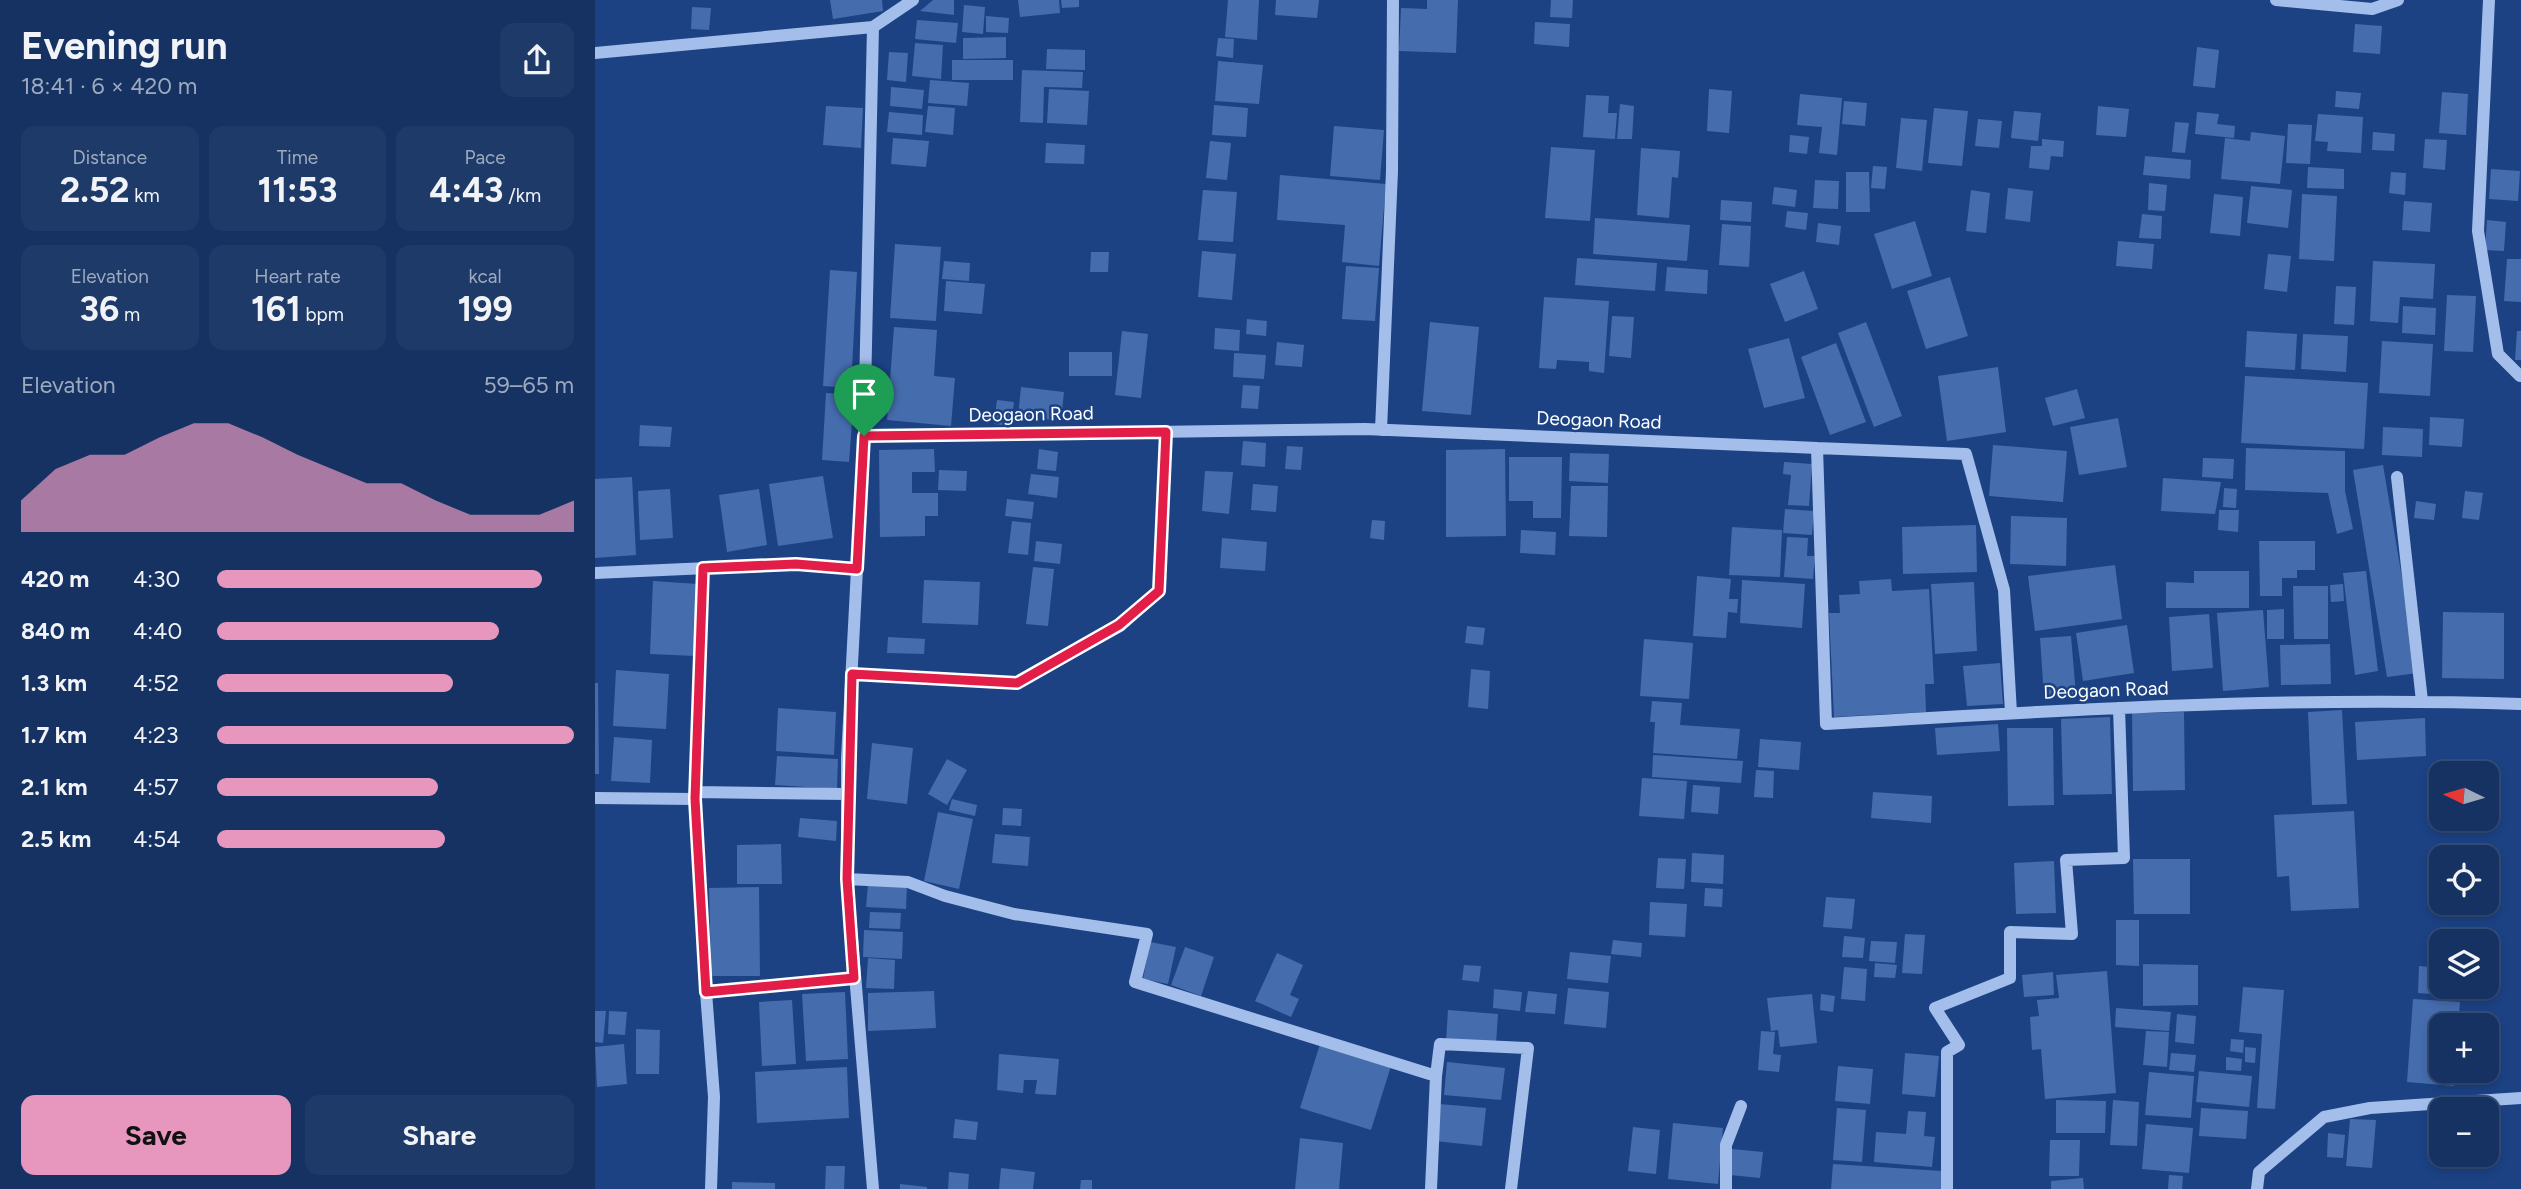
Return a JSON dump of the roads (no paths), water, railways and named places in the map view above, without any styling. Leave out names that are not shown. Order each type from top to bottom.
[{"type":"street","points":[[595,53],[873,27],[913,0]]},
{"type":"street","points":[[1381,430],[1392,171],[1393,0]]},
{"type":"street","points":[[2276,0],[2372,9],[2398,0]]},
{"type":"street","points":[[2489,0],[2478,231],[2498,354],[2521,376],[2521,388]]},
{"type":"street","points":[[873,27],[864,436],[847,794],[847,879],[873,1189]]},
{"type":"street","name":"Deogaon Road","points":[[864,436],[1381,430],[1817,448],[1826,724],[2119,708],[2421,701],[2521,704]]},
{"type":"street","points":[[852,674],[1017,683],[1119,625],[1159,591],[1166,432]]},
{"type":"street","points":[[1817,448],[1966,454],[2004,590],[2011,713]]},
{"type":"street","points":[[2397,477],[2421,701]]},
{"type":"street","points":[[595,573],[796,564],[857,569]]},
{"type":"street","points":[[703,568],[695,795],[714,1097],[711,1189]]},
{"type":"street","points":[[1947,1189],[1947,1052],[1959,1045],[1935,1008],[2010,978],[2010,932],[2072,934],[2066,860],[2124,858],[2119,708]]},
{"type":"street","points":[[595,797],[847,794]]},
{"type":"street","points":[[847,879],[908,882],[945,897],[1014,914],[1147,934],[1135,982],[1436,1076]]},
{"type":"street","points":[[706,992],[854,978]]},
{"type":"street","points":[[1431,1189],[1440,1044],[1528,1048],[1510,1189]]},
{"type":"street","points":[[2257,1189],[2259,1172],[2324,1117],[2370,1108],[2521,1098]]},
{"type":"street","points":[[1726,1189],[1726,1145],[1741,1106]]}]
